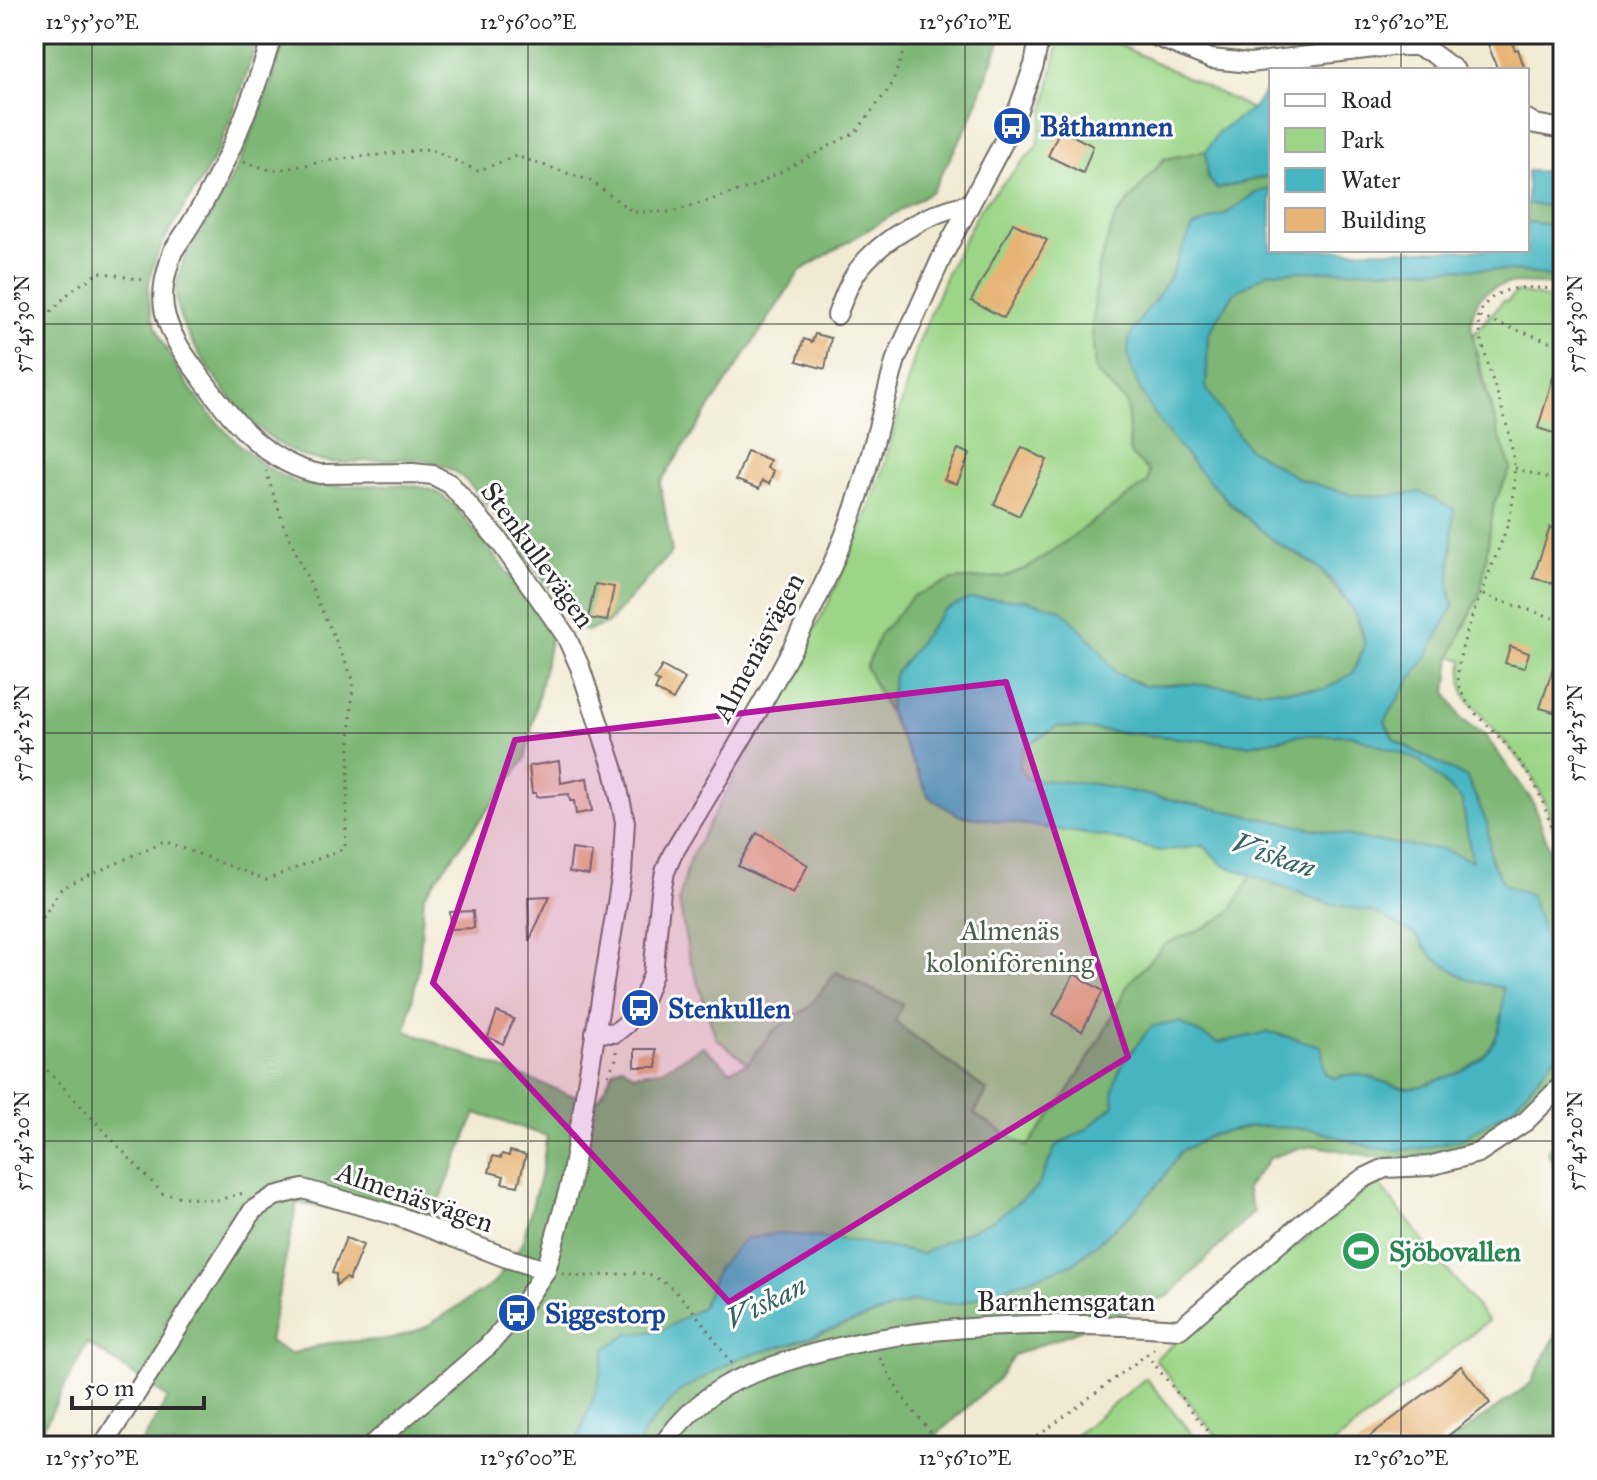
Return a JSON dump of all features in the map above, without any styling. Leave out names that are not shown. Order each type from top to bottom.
[{"type":"street","name":"Stenkullevägen","points":[[273,34],[229,157],[173,251],[163,284],[165,314],[179,347],[236,425],[269,452],[303,471],[334,474],[413,473],[433,475],[450,484],[500,542],[566,636],[605,740],[625,822],[622,873],[595,1032]]},
{"type":"street","name":"Almenäsvägen","points":[[595,1032],[615,1033],[640,1008],[653,974],[665,872],[763,698],[827,575],[855,505],[896,359],[920,302],[1012,126],[1034,65],[1040,34]]},
{"type":"street","points":[[1150,34],[1211,59],[1250,63],[1391,46],[1416,46],[1452,68]]},
{"type":"street","points":[[1529,120],[1563,129]]},
{"type":"street","points":[[837,315],[848,285],[861,266],[884,246],[922,220],[947,208],[969,204]]},
{"type":"street","points":[[371,1446],[488,1346],[517,1313],[546,1270],[570,1185],[595,1032]]},
{"type":"street","name":"Barnhemsgatan","points":[[662,1446],[700,1403],[724,1386],[760,1370],[818,1352],[935,1332],[1008,1327],[1083,1325],[1180,1329],[1305,1221],[1362,1179],[1385,1168],[1429,1166],[1478,1153],[1526,1121],[1563,1084]]},
{"type":"street","name":"Almenäsvägen","points":[[107,1439],[253,1210],[275,1196],[303,1189],[398,1216],[546,1270]]},
{"type":"path","points":[[229,157],[274,171],[332,160],[430,149],[478,171],[516,156],[591,181],[633,212],[672,212],[754,186],[856,132],[891,86],[910,34]]},
{"type":"path","points":[[34,329],[72,290],[100,272],[163,284]]},
{"type":"path","points":[[1563,290],[1534,287],[1502,290],[1491,297],[1478,317],[1512,438],[1514,501],[1458,660],[1458,681],[1470,708],[1499,738],[1535,785],[1563,865]]},
{"type":"path","points":[[34,311],[46,317]]},
{"type":"path","points":[[1478,317],[1563,346]]},
{"type":"path","points":[[1515,468],[1563,483]]},
{"type":"path","points":[[34,931],[61,889],[164,841],[266,880],[345,848],[353,679],[284,526],[266,470]]},
{"type":"path","points":[[1482,595],[1563,621]]},
{"type":"path","points":[[34,1050],[48,1071],[163,1194],[214,1201],[256,1190]]},
{"type":"path","points":[[546,1270],[575,1276],[641,1273],[665,1282],[732,1364]]},
{"type":"path","points":[[1025,1446],[1180,1329]]},
{"type":"path","points":[[856,1344],[881,1359],[901,1395],[941,1446]]},
{"type":"path","points":[[1146,1354],[1220,1446]]},
{"type":"highlighted area","points":[[1006,682],[1128,1057],[729,1302],[433,983],[515,740]]},
{"type":"green space","points":[[34,34],[259,34],[239,98],[220,144],[167,235],[153,267],[149,283],[151,309],[161,339],[178,371],[226,431],[253,456],[279,474],[319,486],[413,486],[441,495],[468,522],[552,631],[525,760],[424,895],[419,966],[406,1031],[568,1094],[599,1099],[614,1070],[622,1066],[634,1074],[661,1070],[703,1046],[730,1070],[748,1063],[772,1032],[809,1007],[836,972],[902,1004],[895,1022],[987,1091],[974,1114],[1027,1147],[1067,1094],[1129,983],[1165,944],[1208,926],[1230,912],[1252,875],[1327,903],[1374,912],[1416,935],[1433,957],[1466,979],[1503,988],[1497,1035],[1483,1056],[1458,1073],[1415,1088],[1356,1074],[1335,1078],[1325,1074],[1321,1046],[1270,1032],[1217,1043],[1179,1022],[1114,1105],[1087,1129],[1056,1146],[1037,1188],[994,1220],[923,1254],[853,1241],[777,1233],[718,1268],[702,1307],[663,1331],[629,1334],[606,1348],[598,1385],[575,1446],[140,1446],[168,1398],[87,1343],[34,1446]],"holes":[[[476,1113],[547,1136],[542,1169],[522,1244],[493,1284],[424,1328],[392,1339],[329,1343],[290,1354],[269,1341],[297,1203],[381,1217],[426,1234]]]},
{"type":"green space","points":[[287,34],[1003,34],[969,123],[932,191],[800,271],[660,483],[672,552],[607,624],[586,631],[578,629],[503,525],[475,490],[455,472],[419,460],[324,461],[290,450],[259,428],[238,407],[188,335],[177,303],[180,270],[218,205],[245,150]]},
{"type":"green space","name":"Almenäs koloniförening","points":[[1060,34],[1097,34],[1252,109],[1218,132],[1206,151],[1164,159],[1115,218],[1098,269],[1092,327],[1095,371],[1127,404],[1130,454],[1150,471],[1148,482],[1031,566],[1004,577],[953,580],[866,668],[906,749],[958,815],[1107,837],[1160,851],[1204,846],[1223,865],[1252,875],[1230,912],[1208,926],[1165,944],[1129,983],[1067,1094],[1027,1147],[974,1114],[987,1091],[895,1022],[809,1007],[772,1032],[748,1063],[716,1038],[688,953],[679,901],[689,861],[828,604],[861,529],[880,480],[918,344],[948,270],[981,207],[1037,146]]},
{"type":"green space","points":[[1206,151],[1208,178],[1217,189],[1269,176],[1269,189],[1193,228],[1166,285],[1139,321],[1195,465],[1232,506],[1277,543],[1320,569],[1355,613],[1365,644],[1353,673],[1325,689],[1264,690],[1189,684],[1144,686],[1116,673],[1095,644],[1021,599],[943,611],[894,675],[889,711],[866,668],[880,634],[913,596],[953,580],[1004,577],[1031,566],[1148,482],[1149,471],[1130,454],[1127,404],[1095,371],[1092,327],[1098,269],[1115,218],[1164,159]]},
{"type":"green space","points":[[1529,204],[1563,207],[1563,226],[1529,222]]},
{"type":"green space","points":[[1458,268],[1525,272],[1563,280],[1563,286],[1523,283],[1493,288],[1477,302],[1473,314],[1472,332],[1480,370],[1511,468],[1494,503],[1481,591],[1451,656],[1447,693],[1461,719],[1485,735],[1533,802],[1563,886],[1563,986],[1530,895],[1503,885],[1491,860],[1487,823],[1467,778],[1394,740],[1385,721],[1425,660],[1453,606],[1449,587],[1453,548],[1421,492],[1391,496],[1352,495],[1299,479],[1248,448],[1206,388],[1208,334],[1234,293],[1269,272]]},
{"type":"green space","points":[[1516,292],[1563,301],[1563,799],[1560,821],[1563,857],[1546,804],[1528,769],[1469,701],[1462,682],[1463,660],[1451,656],[1481,591],[1494,503],[1511,468],[1472,336],[1503,301],[1508,301]]},
{"type":"green space","points":[[1057,726],[1248,745],[1300,735],[1351,735],[1419,760],[1462,800],[1472,862],[1445,850],[1374,841],[1094,784],[1027,779],[1018,765],[1024,747]]},
{"type":"green space","points":[[1563,1047],[1563,1063],[1552,1075],[1540,1098],[1519,1116],[1471,1145],[1435,1155],[1392,1160],[1316,1146],[1270,1158],[1246,1188],[1254,1212],[1169,1296],[1014,1355],[996,1381],[924,1446],[639,1446],[643,1433],[680,1391],[739,1358],[793,1343],[914,1301],[959,1304],[1072,1264],[1129,1216],[1161,1181],[1180,1152],[1212,1135],[1253,1126],[1312,1129],[1389,1150]]},
{"type":"green space","points":[[1563,1132],[1563,1185],[1547,1151]]},
{"type":"green space","name":"Sjöbovallen","points":[[1377,1182],[1488,1321],[1331,1446],[1224,1446],[1155,1359]]},
{"type":"green space","points":[[1563,1321],[1563,1446],[1444,1446],[1531,1383]]},
{"type":"green space","points":[[1146,1378],[1202,1446],[1062,1446]]},
{"type":"water","points":[[1269,86],[1269,176],[1217,189],[1208,178],[1206,151],[1218,132],[1252,109]]},
{"type":"water","points":[[1529,171],[1563,172],[1563,207],[1529,204]]},
{"type":"water","name":"Viskan","points":[[1269,189],[1269,252],[1529,252],[1529,222],[1563,226],[1563,280],[1525,272],[1458,268],[1270,272],[1234,293],[1208,334],[1206,388],[1248,448],[1299,479],[1352,495],[1391,496],[1421,492],[1454,509],[1449,587],[1453,606],[1425,660],[1385,721],[1394,740],[1467,778],[1487,823],[1491,860],[1504,885],[1530,895],[1563,986],[1563,1047],[1514,1106],[1462,1139],[1419,1149],[1389,1150],[1312,1129],[1253,1126],[1212,1135],[1180,1152],[1161,1181],[1129,1216],[1072,1264],[959,1304],[913,1301],[793,1343],[739,1358],[680,1391],[643,1432],[639,1446],[575,1446],[598,1385],[606,1348],[629,1334],[663,1330],[702,1307],[718,1268],[743,1240],[777,1233],[853,1241],[923,1254],[994,1220],[1037,1188],[1056,1146],[1087,1129],[1114,1105],[1113,1094],[1119,1072],[1152,1026],[1179,1022],[1217,1043],[1270,1032],[1321,1046],[1325,1074],[1334,1078],[1355,1074],[1411,1088],[1458,1073],[1472,1065],[1483,1056],[1497,1035],[1503,988],[1467,979],[1433,957],[1416,935],[1374,912],[1327,903],[1223,865],[1204,846],[1160,851],[1107,837],[958,815],[929,797],[889,711],[894,675],[943,611],[969,599],[1021,599],[1061,609],[1095,644],[1116,673],[1144,686],[1189,684],[1264,690],[1325,689],[1353,673],[1363,648],[1364,636],[1341,593],[1319,568],[1258,528],[1211,483],[1165,428],[1134,374],[1128,350],[1132,333],[1167,282],[1193,227],[1227,213],[1254,194]],"holes":[[[1058,726],[1248,745],[1300,735],[1351,735],[1419,760],[1462,800],[1472,861],[1445,850],[1374,841],[1094,784],[1027,779],[1018,765],[1024,747]]]},
{"type":"building","points":[[1484,34],[1508,34],[1515,50],[1518,49],[1524,68],[1497,68]]},
{"type":"building","points":[[1060,129],[1093,146],[1083,173],[1048,156]]},
{"type":"building","points":[[1013,223],[1047,240],[1004,318],[971,301]]},
{"type":"building","points":[[815,334],[831,338],[825,369],[797,361],[804,339],[812,342]]},
{"type":"building","points":[[1560,354],[1563,355],[1563,422],[1559,435],[1538,428]]},
{"type":"building","points":[[1022,447],[1047,460],[1019,516],[994,504]]},
{"type":"building","points":[[958,449],[970,454],[957,484],[944,480]]},
{"type":"building","points":[[747,451],[770,460],[767,468],[774,471],[769,484],[762,481],[759,489],[736,480]]},
{"type":"building","points":[[1550,527],[1563,532],[1563,571],[1559,569],[1555,584],[1533,578]]},
{"type":"building","points":[[595,584],[614,587],[607,621],[588,618]]},
{"type":"building","points":[[1510,646],[1529,653],[1524,668],[1505,663]]},
{"type":"building","points":[[1560,646],[1563,646],[1563,685],[1554,712],[1540,708]]},
{"type":"building","points":[[662,666],[685,679],[673,700],[655,690],[659,682],[654,679]]},
{"type":"building","points":[[559,761],[561,783],[587,778],[592,811],[576,814],[574,801],[570,801],[569,794],[536,797],[536,793],[532,793],[529,766]]},
{"type":"building","points":[[757,833],[808,865],[793,893],[738,866]]},
{"type":"building","points":[[572,849],[592,852],[589,875],[569,872]]},
{"type":"building","points":[[550,896],[529,941],[528,897]]},
{"type":"building","points":[[473,911],[474,928],[451,929],[450,912]]},
{"type":"building","points":[[1074,974],[1103,991],[1082,1031],[1053,1014]]},
{"type":"building","points":[[497,1012],[514,1019],[503,1044],[488,1037]]},
{"type":"building","points":[[635,1049],[656,1049],[657,1067],[635,1067]]},
{"type":"building","points":[[510,1151],[526,1155],[518,1186],[502,1183],[504,1176],[489,1172],[493,1156],[509,1156]]},
{"type":"building","points":[[346,1238],[363,1245],[349,1280],[346,1278],[336,1285],[336,1274],[332,1273]]},
{"type":"building","points":[[1461,1366],[1490,1403],[1435,1446],[1357,1446]]},
{"type":"place","name":"Båthamnen","points":[[1012,126]]},
{"type":"place","name":"Stenkullen","points":[[640,1008]]},
{"type":"place","name":"Sjöbovallen","points":[[1361,1251]]},
{"type":"place","name":"Siggestorp","points":[[517,1313]]}]
